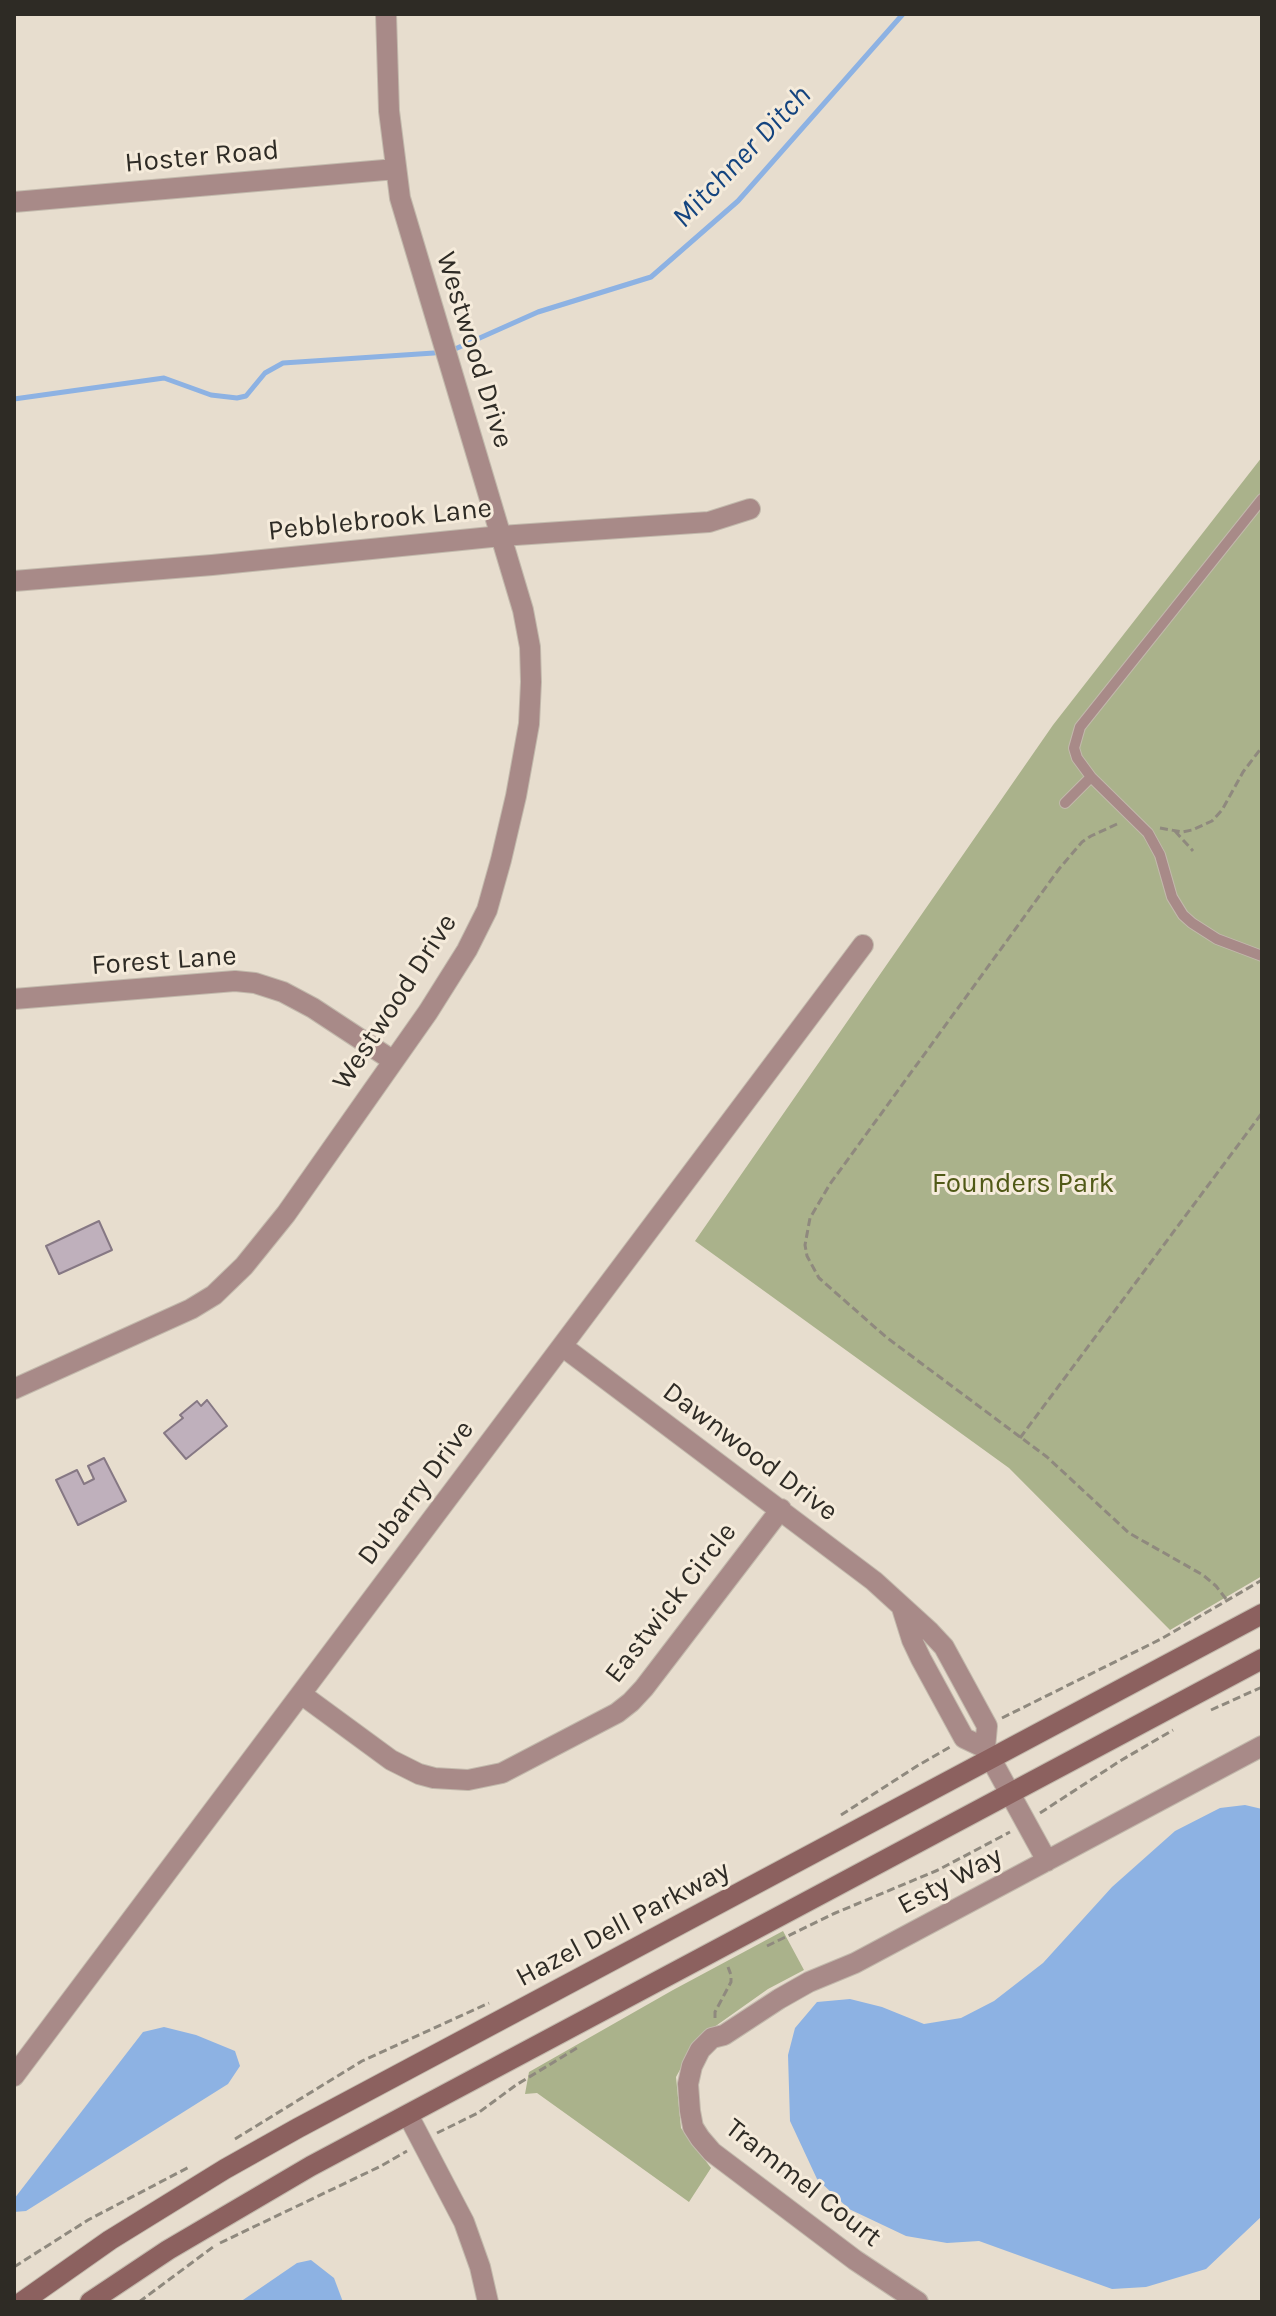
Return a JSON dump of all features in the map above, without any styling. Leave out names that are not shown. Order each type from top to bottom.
[{"type":"main road","name":"Hazel Dell Parkway","points":[[22,2302],[110,2240],[270,2143],[988,1753],[1262,1614]]},
{"type":"main road","points":[[90,2302],[168,2250],[254,2199],[1262,1659]]},
{"type":"street","name":"Westwood Drive","points":[[14,1389],[191,1309],[214,1295],[244,1266],[271,1235],[428,1012],[478,931],[501,860],[516,796],[530,706],[530,647],[523,610],[400,198],[389,111],[386,14]]},
{"type":"street","name":"Hoster Road","points":[[14,202],[396,169]]},
{"type":"street","name":"Pebblebrook Lane","points":[[14,581],[501,536],[709,522],[750,509]]},
{"type":"street","name":"Dubarry Drive","points":[[14,2076],[863,945]]},
{"type":"street","name":"Forest Lane","points":[[14,999],[235,981],[255,983],[283,992],[313,1008],[392,1060]]},
{"type":"street","name":"Dawnwood Drive","points":[[562,1346],[781,1509],[874,1581],[902,1608],[921,1659],[964,1738],[988,1753],[1047,1861]]},
{"type":"street","name":"Eastwick Circle","points":[[301,1694],[391,1760],[419,1774],[468,1780],[502,1773],[617,1713],[631,1702],[781,1509]]},
{"type":"street","name":"Esty Way","points":[[688,2084],[700,2050],[712,2038],[724,2035],[799,1987],[855,1963],[1262,1746]]},
{"type":"street","name":"Trammel Court","points":[[688,2084],[693,2127],[712,2152],[855,2260],[918,2302]]},
{"type":"street","points":[[408,2115],[464,2222],[488,2302]]},
{"type":"lane","points":[[1262,499],[1080,727],[1074,748],[1077,758],[1091,777],[1139,823],[1154,842],[1172,897],[1183,915],[1217,939],[1262,956]]},
{"type":"lane","points":[[1065,803],[1091,777]]},
{"type":"path","points":[[1226,1599],[1203,1575],[1129,1533],[1061,1469],[895,1344],[819,1278],[807,1256],[805,1245],[814,1209],[830,1184],[1066,860],[1091,836],[1116,825],[1139,823],[1175,831],[1192,830],[1212,821],[1262,747]]},
{"type":"path","points":[[1175,831],[1193,851]]},
{"type":"path","points":[[1020,1438],[1262,1113]]},
{"type":"path","points":[[1002,1718],[1161,1639],[1262,1580]]},
{"type":"path","points":[[1208,1711],[1262,1687]]},
{"type":"path","points":[[1042,1811],[1176,1728]]},
{"type":"path","points":[[840,1816],[946,1749]]},
{"type":"path","points":[[762,1949],[833,1914],[960,1859],[1013,1830]]},
{"type":"path","points":[[724,2035],[715,2020],[715,2012],[731,1982],[728,1967],[739,1961]]},
{"type":"path","points":[[231,2142],[362,2061],[490,2002]]},
{"type":"path","points":[[445,2129],[478,2113],[516,2085],[578,2047]]},
{"type":"path","points":[[139,2302],[216,2245],[402,2154]]},
{"type":"path","points":[[14,2267],[88,2220],[200,2161]]},
{"type":"green space","name":"Founders Park","points":[[1262,457],[1262,1576],[1170,1630],[1009,1468],[695,1241],[1053,725]]},
{"type":"green space","points":[[783,1931],[804,1970],[768,1989],[710,2030],[688,2055],[676,2077],[681,2128],[711,2168],[689,2202],[537,2093],[525,2094],[529,2072]]},
{"type":"water","points":[[1245,1805],[1262,1809],[1262,2216],[1206,2269],[1146,2287],[1112,2289],[979,2241],[947,2243],[906,2236],[849,2209],[817,2179],[790,2121],[788,2055],[795,2028],[817,2002],[850,1999],[882,2007],[924,2024],[961,2018],[994,2001],[1043,1963],[1112,1887],[1175,1831],[1220,1808]]},
{"type":"water","points":[[164,2027],[196,2035],[235,2051],[240,2066],[228,2084],[26,2211],[14,2212],[14,2199],[143,2032]]},
{"type":"water","points":[[311,2260],[334,2278],[343,2302],[240,2302],[297,2263]]},
{"type":"building","points":[[99,1221],[112,1250],[59,1274],[46,1246]]},
{"type":"building","points":[[207,1400],[227,1426],[186,1459],[164,1433],[183,1418],[180,1415],[197,1401],[201,1406]]},
{"type":"building","points":[[104,1458],[126,1501],[78,1525],[56,1480],[77,1470],[84,1484],[94,1479],[88,1466]]},
{"type":"waterway","name":"Mitchner Ditch","points":[[455,349],[538,312],[651,277],[738,201],[903,14]]},
{"type":"waterway","name":"Mitchner Ditch","points":[[14,399],[164,378],[211,395],[237,398],[246,396],[265,373],[283,363],[434,353]]}]
